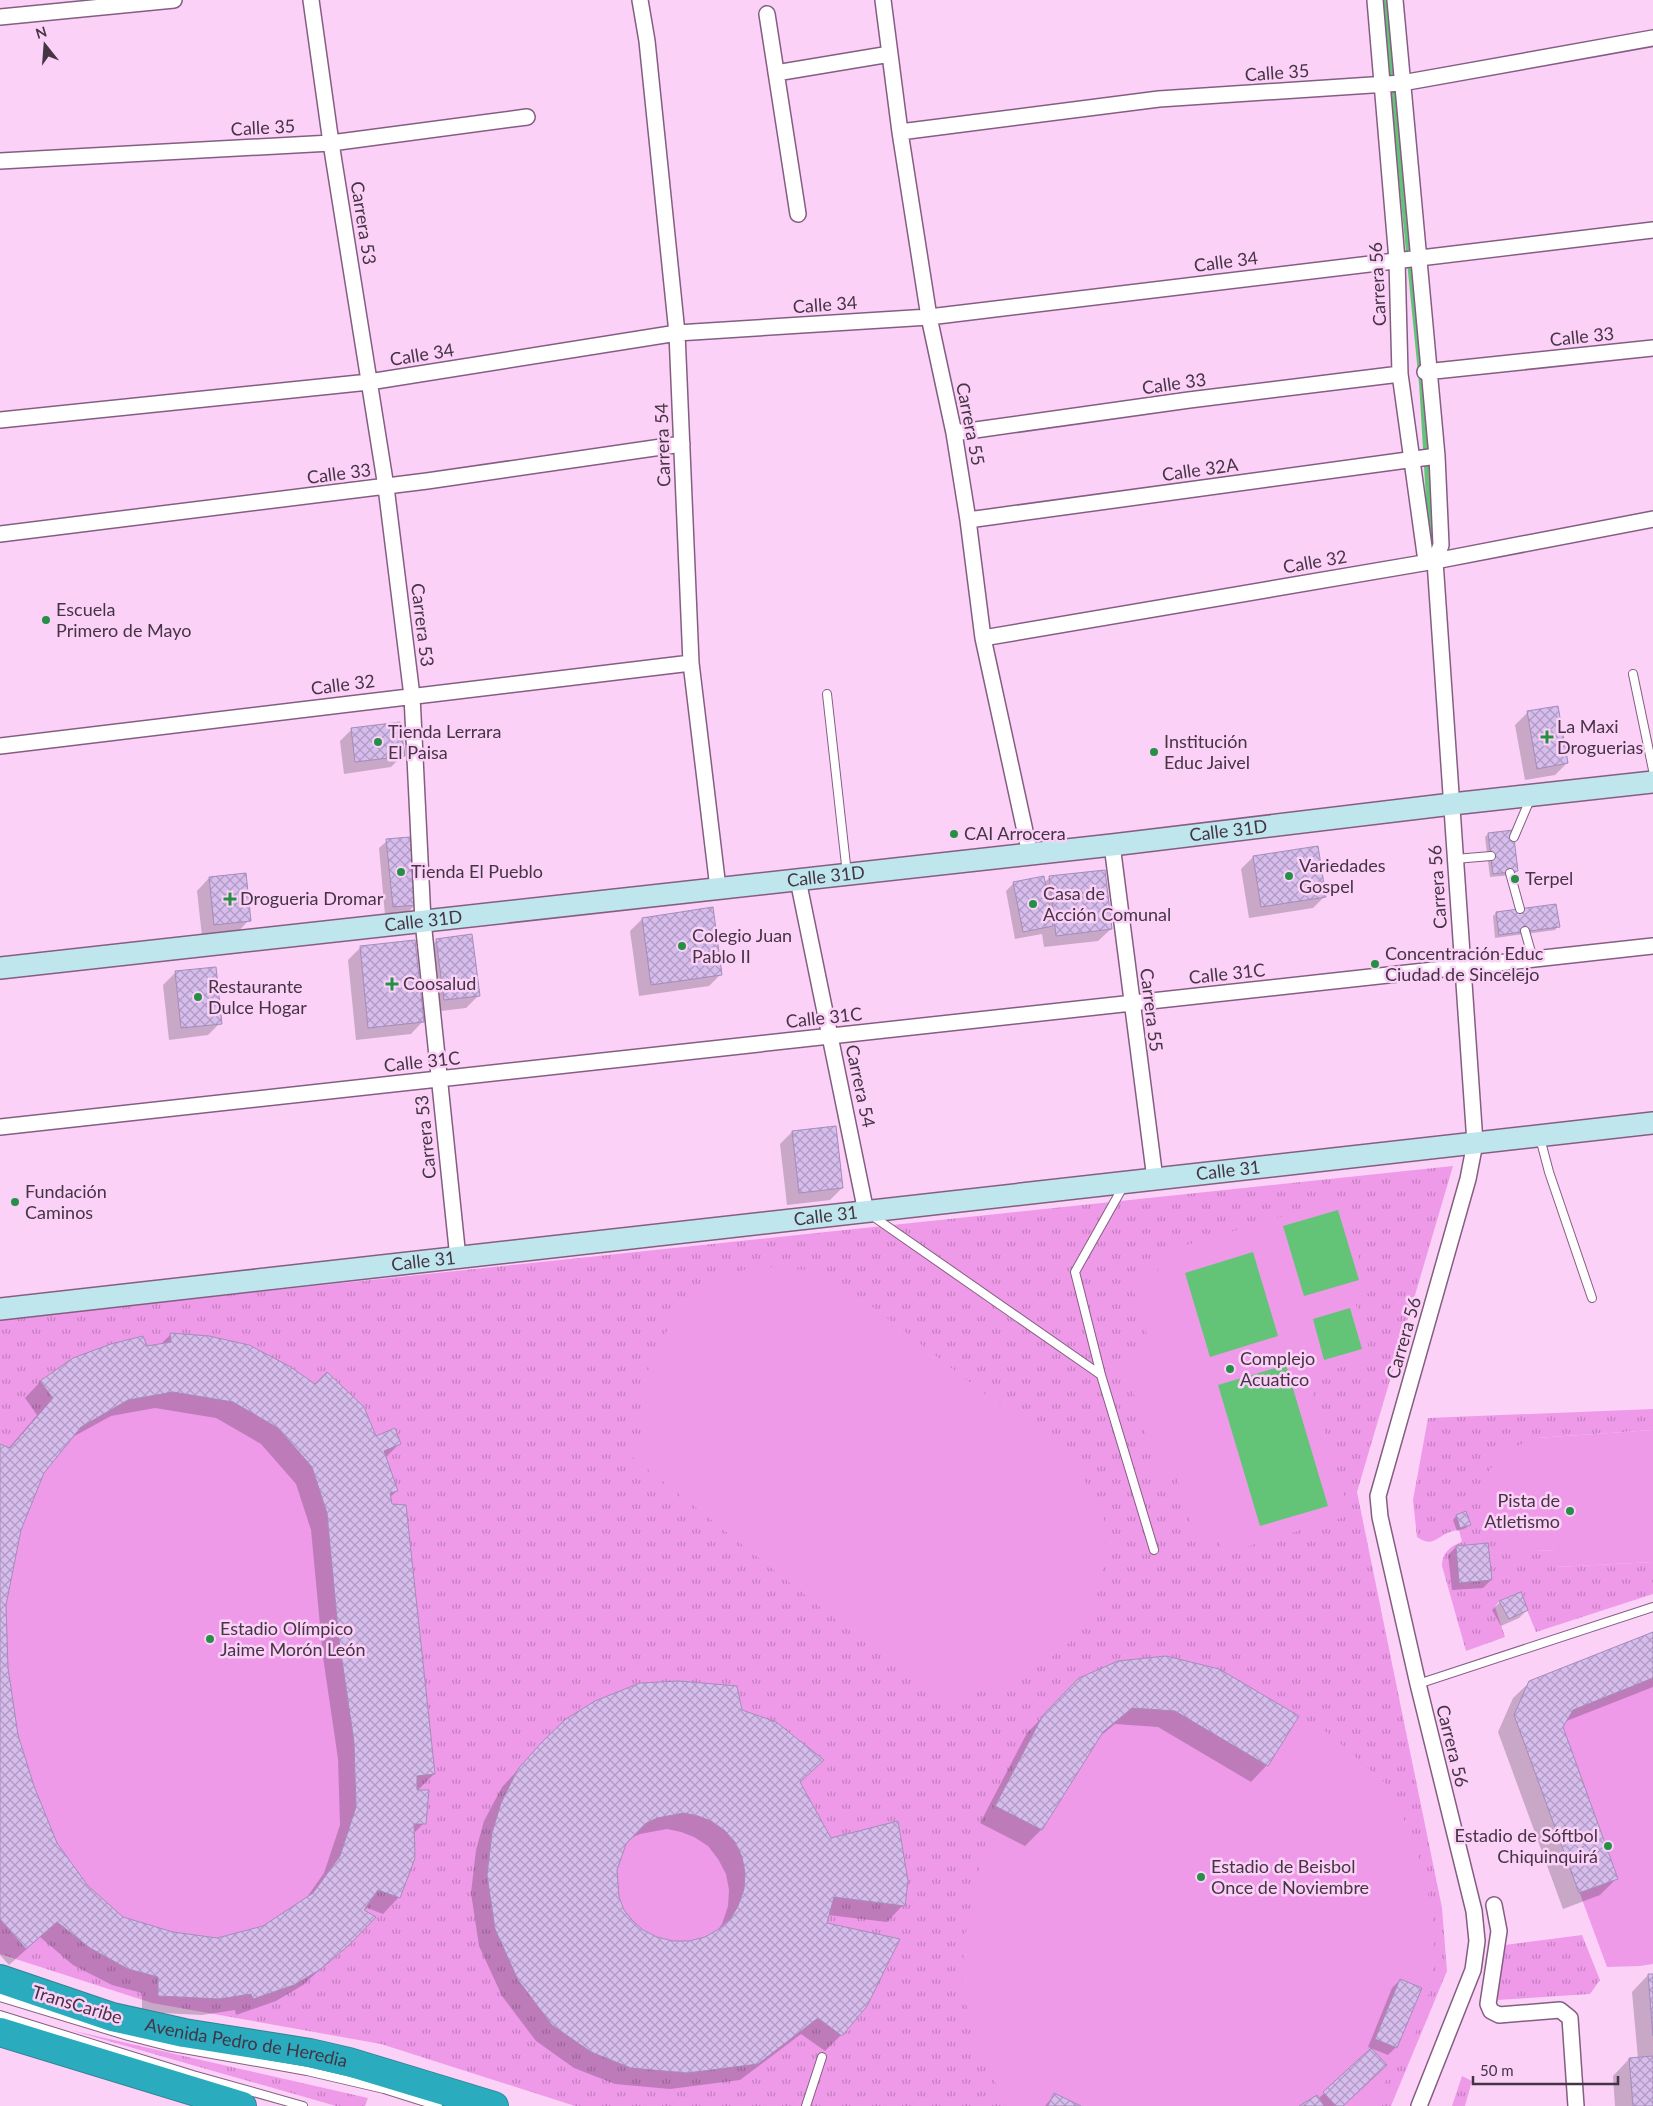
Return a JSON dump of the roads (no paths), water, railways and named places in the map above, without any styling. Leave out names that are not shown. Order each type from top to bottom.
[{"type":"highway","name":"Avenida Pedro de Heredia","points":[[0,1979],[112,2017],[184,2033],[349,2062],[494,2106]]},
{"type":"highway","points":[[0,2032],[242,2106]]},
{"type":"street","points":[[0,17],[174,0]]},
{"type":"street","name":"Carrera 53","points":[[311,0],[331,143],[386,487],[412,696],[423,921],[458,1258]]},
{"type":"street","name":"Carrera 54","points":[[640,0],[647,41],[677,333],[691,663],[718,888]]},
{"type":"street","name":"Carrera 55","points":[[883,0],[900,132],[929,317],[954,433],[968,520],[983,638],[1030,854]]},
{"type":"street","name":"Carrera 56","points":[[1375,0],[1393,84],[1419,259],[1426,372],[1425,554],[1435,561]]},
{"type":"street","name":"Carrera 56","points":[[1395,0],[1393,84],[1400,374],[1426,458],[1441,545],[1435,561],[1475,1143],[1468,1179],[1378,1496],[1380,1517],[1418,1684],[1474,1912],[1477,1941],[1473,1970],[1419,2106]]},
{"type":"street","points":[[767,14],[798,214]]},
{"type":"street","name":"Calle 35","points":[[900,132],[1159,99],[1393,84],[1653,38]]},
{"type":"street","points":[[776,73],[890,54]]},
{"type":"street","name":"Calle 35","points":[[0,161],[331,143],[528,117]]},
{"type":"street","name":"Calle 34","points":[[0,420],[369,382],[677,333],[929,317],[1653,230]]},
{"type":"street","name":"Calle 33","points":[[1426,372],[1653,348]]},
{"type":"street","name":"Calle 33","points":[[954,433],[1189,400],[1400,374]]},
{"type":"street","name":"Calle 33","points":[[0,534],[386,487],[682,444]]},
{"type":"street","name":"Calle 32A","points":[[968,520],[1426,458]]},
{"type":"street","name":"Calle 32","points":[[983,638],[1435,561],[1653,519]]},
{"type":"street","name":"Calle 32","points":[[0,746],[691,663]]},
{"type":"street","name":"Calle 31D","points":[[0,968],[1112,845],[1653,782]]},
{"type":"street","name":"Carrera 55","points":[[1112,845],[1154,1180]]},
{"type":"street","name":"Carrera 54","points":[[798,880],[866,1212]]},
{"type":"street","name":"Calle 31C","points":[[0,1126],[1653,946]]},
{"type":"street","name":"Calle 31","points":[[0,1309],[1653,1123]]},
{"type":"street","points":[[1494,1905],[1499,1931],[1488,2004],[1492,2011],[1499,2015],[1560,2010],[1570,2018],[1576,2106]]},
{"type":"lane","points":[[1633,674],[1653,770]]},
{"type":"lane","points":[[827,694],[847,874]]},
{"type":"lane","points":[[1514,837],[1532,796]]},
{"type":"lane","points":[[1455,859],[1491,856]]},
{"type":"lane","points":[[1510,872],[1520,909]]},
{"type":"lane","points":[[1525,931],[1533,959]]},
{"type":"lane","points":[[1540,1136],[1549,1172],[1592,1298]]},
{"type":"lane","points":[[1126,1182],[1075,1272],[1101,1375],[1154,1550]]},
{"type":"lane","points":[[866,1212],[1101,1375]]},
{"type":"lane","points":[[1418,1684],[1653,1607]]},
{"type":"lane","name":"TransCaribe","points":[[0,1997],[167,2046],[307,2071],[384,2089],[438,2106]]},
{"type":"lane","name":"TransCaribe","points":[[0,2015],[193,2075],[303,2106]]},
{"type":"lane","points":[[806,2106],[822,2057]]},
{"type":"waterway","points":[[1384,0],[1422,386],[1432,554]]},
{"type":"place","name":"Escuela Primero de Mayo","points":[[46,620]]},
{"type":"place","name":"La Maxi Droguerias","points":[[1547,737]]},
{"type":"place","name":"Tienda Lerrara El Paisa","points":[[378,742]]},
{"type":"place","name":"Institución Educ Jaivel","points":[[1154,752]]},
{"type":"place","name":"CAI Arrocera","points":[[954,834]]},
{"type":"place","name":"Tienda El Pueblo","points":[[401,872]]},
{"type":"place","name":"Variedades Gospel","points":[[1289,876]]},
{"type":"place","name":"Terpel","points":[[1515,879]]},
{"type":"place","name":"Drogueria Dromar","points":[[230,899]]},
{"type":"place","name":"Casa de Acción Comunal","points":[[1033,904]]},
{"type":"place","name":"Colegio Juan Pablo II","points":[[682,946]]},
{"type":"place","name":"Concentración Educ Ciudad de Sincelejo","points":[[1375,964]]},
{"type":"place","name":"Coosalud","points":[[392,984]]},
{"type":"place","name":"Restaurante Dulce Hogar","points":[[198,997]]},
{"type":"place","name":"Fundación Caminos","points":[[15,1202]]},
{"type":"place","name":"Complejo Acuatico","points":[[1230,1369]]},
{"type":"place","name":"Pista de Atletismo","points":[[1570,1511]]},
{"type":"place","name":"Estadio Olímpico Jaime Morón León","points":[[210,1639]]},
{"type":"place","name":"Estadio de Sóftbol Chiquinquirá","points":[[1608,1846]]},
{"type":"place","name":"Estadio de Beisbol Once de Noviembre","points":[[1201,1877]]}]
